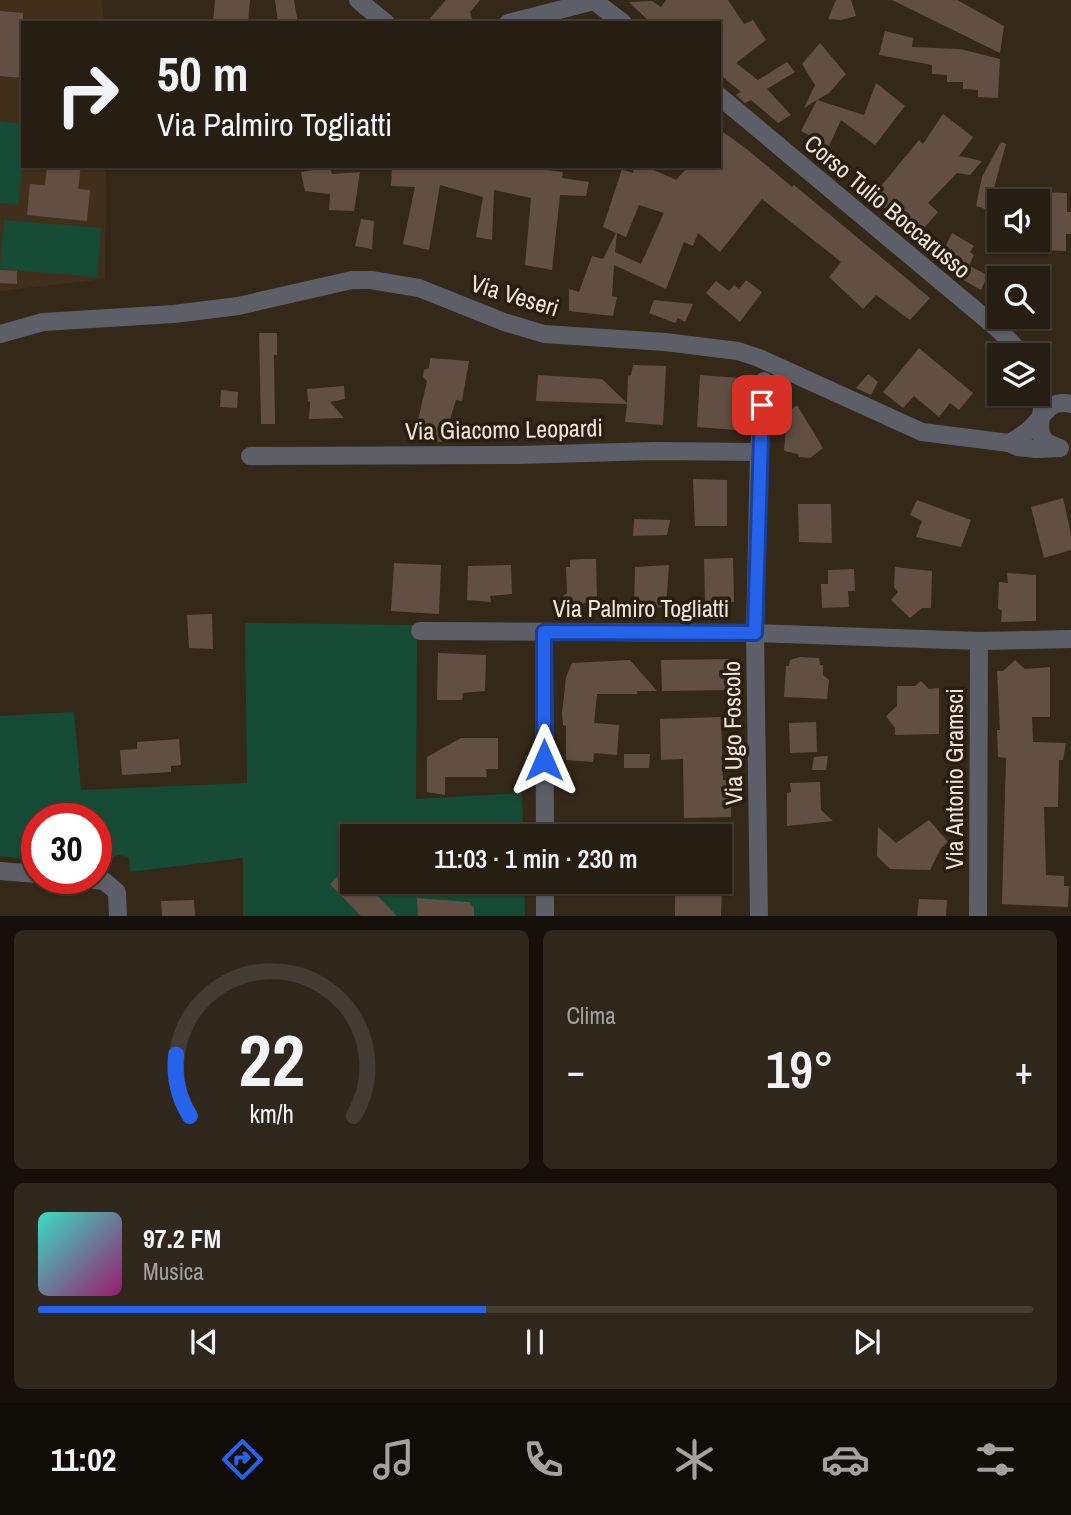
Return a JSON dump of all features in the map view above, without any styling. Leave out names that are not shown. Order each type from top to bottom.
[{"type":"street","points":[[358,0],[384,21]]},
{"type":"street","points":[[515,21],[593,0],[620,21]]},
{"type":"street","name":"Corso Tulio Boccarusso","points":[[721,98],[1011,343]]},
{"type":"street","name":"Via Veseri","points":[[0,334],[43,322],[174,314],[238,306],[352,280],[372,280],[419,288],[504,322],[544,334],[665,342],[738,351],[922,432],[1036,449],[1067,447]]},
{"type":"street","points":[[755,633],[759,452],[764,381]]},
{"type":"street","points":[[1050,383],[1070,404]]},
{"type":"street","points":[[1009,443],[1027,432],[1049,406],[1056,403],[1070,404]]},
{"type":"street","points":[[1042,406],[1039,427],[1044,439],[1049,445],[1067,447]]},
{"type":"street","name":"Via Giacomo Leopardi","points":[[250,456],[759,452]]},
{"type":"street","name":"Via Palmiro Togliatti","points":[[420,631],[755,633],[979,641],[1071,639]]},
{"type":"street","points":[[544,632],[545,824]]},
{"type":"street","name":"Via Ugo Foscolo","points":[[755,633],[759,916]]},
{"type":"street","name":"Via Antonio Gramsci","points":[[978,916],[979,641]]},
{"type":"street","points":[[0,871],[21,873]]},
{"type":"street","points":[[112,888],[117,892],[118,916]]},
{"type":"street","points":[[545,894],[545,916]]},
{"type":"shaded area","points":[[0,0],[102,0],[104,21],[21,21],[21,168],[106,168],[105,279],[0,291]]},
{"type":"green space","points":[[0,121],[21,124],[22,168],[18,205],[0,203]]},
{"type":"green space","points":[[4,220],[101,228],[97,277],[0,269]]},
{"type":"green space","points":[[245,623],[417,625],[416,799],[522,793],[523,824],[340,824],[340,894],[524,894],[525,916],[243,916],[243,858],[130,872],[129,857],[119,855],[112,858],[112,803],[21,803],[21,859],[0,856],[0,716],[74,712],[81,790],[247,783]]},
{"type":"building","points":[[215,0],[250,0],[248,21],[213,21]]},
{"type":"building","points":[[275,0],[294,0],[298,21],[278,21]]},
{"type":"building","points":[[446,0],[480,0],[470,12],[472,19],[428,21]]},
{"type":"building","points":[[666,0],[728,0],[744,24],[753,20],[766,40],[736,63],[758,80],[787,62],[795,72],[767,89],[791,115],[778,123],[751,100],[745,103],[736,95],[741,92],[721,76],[721,21],[649,21],[629,2],[652,1],[661,7]]},
{"type":"building","points":[[836,0],[851,0],[856,16],[841,20],[828,19]]},
{"type":"building","points":[[892,0],[957,0],[1004,26],[1000,53]]},
{"type":"building","points":[[0,11],[23,13],[21,78],[0,76]]},
{"type":"building","points":[[885,31],[913,38],[912,47],[960,49],[1000,59],[998,98],[978,97],[978,90],[963,89],[963,82],[947,82],[947,75],[932,74],[932,65],[879,55]]},
{"type":"building","points":[[820,43],[846,74],[829,93],[804,108],[815,85],[802,64]]},
{"type":"building","points":[[876,83],[905,106],[875,145],[841,120],[829,146],[801,131],[817,100],[864,115]]},
{"type":"building","points":[[943,114],[973,137],[959,156],[982,161],[970,175],[957,173],[928,203],[938,212],[917,236],[872,197],[919,140],[923,144]]},
{"type":"building","points":[[721,130],[792,187],[794,185],[930,298],[910,320],[876,295],[863,309],[829,277],[841,262],[762,199],[720,252],[698,233],[693,246],[684,242],[666,289],[614,265],[612,296],[617,297],[613,316],[569,311],[569,289],[579,292],[592,256],[603,259],[616,233],[603,227],[622,169],[633,173],[634,168],[649,168],[676,180],[687,168],[721,168]],"holes":[[[639,205],[664,213],[641,264],[615,252],[617,233],[626,237]]]},
{"type":"building","points":[[1001,142],[1006,144],[994,189],[987,189],[987,210],[976,206],[982,177]]},
{"type":"building","points":[[47,168],[81,168],[78,189],[90,190],[87,221],[27,215],[30,184],[45,185]]},
{"type":"building","points":[[330,168],[332,174],[360,172],[354,211],[329,210],[330,194],[305,191],[301,172]]},
{"type":"building","points":[[392,168],[532,168],[563,172],[562,178],[589,182],[586,196],[560,195],[552,270],[525,265],[531,198],[494,190],[492,240],[476,237],[483,197],[440,185],[429,250],[403,244],[415,187],[391,186]]},
{"type":"building","points":[[1050,192],[1067,193],[1067,212],[1071,212],[1071,234],[1066,234],[1066,251],[1050,250]]},
{"type":"building","points":[[361,219],[374,221],[372,249],[355,246]]},
{"type":"building","points":[[952,233],[974,246],[970,252],[974,255],[969,266],[987,275],[981,290],[946,270],[950,265],[941,255]]},
{"type":"building","points":[[0,270],[17,271],[17,284],[0,283]]},
{"type":"building","points":[[746,280],[762,292],[740,322],[706,293],[716,281],[729,291],[734,285],[739,289]]},
{"type":"building","points":[[654,300],[693,304],[685,322],[678,318],[675,323],[649,313]]},
{"type":"building","points":[[259,333],[277,333],[277,355],[274,355],[275,424],[261,424]]},
{"type":"building","points":[[919,348],[973,393],[959,410],[950,403],[939,417],[914,396],[903,408],[883,392]]},
{"type":"building","points":[[430,358],[469,361],[462,401],[456,400],[443,442],[414,438],[427,381],[423,377],[424,370],[429,368]]},
{"type":"building","points":[[633,365],[666,366],[663,425],[625,422],[627,404],[536,401],[538,375],[602,379],[627,403],[628,376],[631,375]]},
{"type":"building","points":[[868,374],[878,382],[871,395],[856,388]]},
{"type":"building","points":[[700,375],[739,378],[735,430],[697,427]]},
{"type":"building","points":[[344,386],[345,399],[330,402],[344,418],[309,419],[310,402],[307,389]]},
{"type":"building","points":[[221,390],[238,392],[237,408],[220,407]]},
{"type":"building","points":[[797,405],[823,448],[810,458],[784,451],[787,413]]},
{"type":"building","points":[[693,479],[727,480],[727,526],[695,526]]},
{"type":"building","points":[[1063,498],[1071,534],[1071,550],[1044,558],[1031,507]]},
{"type":"building","points":[[917,500],[971,520],[961,547],[916,537],[922,521],[910,515]]},
{"type":"building","points":[[798,504],[831,504],[832,543],[799,542]]},
{"type":"building","points":[[634,519],[670,520],[667,535],[633,536]]},
{"type":"building","points":[[733,558],[734,602],[705,603],[704,559]]},
{"type":"building","points":[[596,559],[597,598],[595,603],[569,604],[562,597],[567,593],[566,567],[570,567],[570,560]]},
{"type":"building","points":[[394,563],[441,565],[439,614],[391,611]]},
{"type":"building","points":[[511,565],[512,594],[490,596],[491,602],[467,600],[468,566]]},
{"type":"building","points":[[669,565],[666,607],[634,609],[635,567]]},
{"type":"building","points":[[895,567],[932,571],[931,608],[922,608],[910,618],[891,600],[898,592],[894,587]]},
{"type":"building","points":[[854,569],[855,591],[848,591],[849,607],[822,608],[821,584],[828,584],[828,570]]},
{"type":"building","points":[[1007,573],[1036,575],[1036,621],[1001,622],[1002,611],[998,608],[999,582],[1008,583]]},
{"type":"building","points":[[212,614],[213,649],[189,648],[187,615]]},
{"type":"building","points":[[438,653],[486,655],[485,691],[463,693],[462,700],[437,700]]},
{"type":"building","points":[[800,657],[819,658],[820,665],[823,665],[823,675],[829,680],[827,699],[784,697],[786,666],[789,666],[790,660]]},
{"type":"building","points":[[731,659],[732,690],[662,691],[661,660]]},
{"type":"building","points":[[630,660],[657,691],[597,694],[594,723],[619,725],[617,755],[594,753],[593,762],[566,760],[566,726],[563,725],[562,714],[566,677],[572,663]]},
{"type":"building","points":[[1015,660],[1025,669],[1050,667],[1050,717],[1032,717],[1033,742],[1066,743],[1063,760],[1059,760],[1058,807],[1044,807],[1046,875],[1064,876],[1064,886],[1069,886],[1068,907],[1002,904],[1006,758],[998,757],[997,730],[1000,730],[997,671],[1003,671]]},
{"type":"building","points":[[921,681],[929,689],[939,688],[939,734],[895,735],[895,728],[886,716],[897,706],[897,686],[915,686]]},
{"type":"building","points":[[721,717],[723,780],[731,780],[731,817],[684,818],[683,759],[661,760],[660,719]]},
{"type":"building","points":[[816,722],[817,752],[790,753],[789,723]]},
{"type":"building","points":[[461,738],[498,738],[498,769],[486,769],[487,777],[445,777],[445,795],[427,792],[427,757]]},
{"type":"building","points":[[179,739],[181,765],[171,766],[171,772],[122,775],[120,750],[137,749],[137,742]]},
{"type":"building","points":[[624,754],[650,754],[649,768],[624,768]]},
{"type":"building","points":[[828,756],[826,770],[812,770],[814,757]]},
{"type":"building","points":[[820,782],[821,810],[833,821],[787,826],[787,793],[791,792],[790,783]]},
{"type":"building","points":[[929,820],[948,842],[941,848],[930,870],[890,869],[877,856],[878,827],[896,843]]},
{"type":"building","points":[[340,875],[340,894],[376,894],[397,916],[361,916],[330,884]]},
{"type":"building","points":[[675,894],[722,894],[721,916],[675,916]]},
{"type":"building","points":[[417,898],[469,902],[474,908],[474,916],[418,916]]},
{"type":"building","points":[[919,899],[947,900],[946,916],[917,916]]},
{"type":"building","points":[[194,900],[195,916],[162,916],[161,901]]},
{"type":"route","points":[[544,760],[544,632],[755,633],[762,405]]}]
